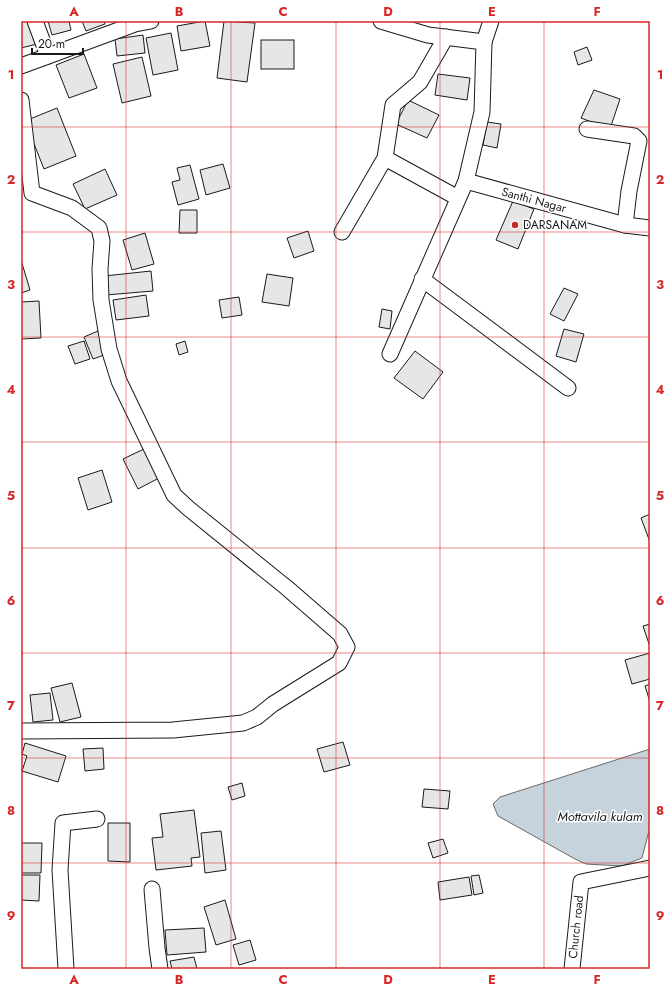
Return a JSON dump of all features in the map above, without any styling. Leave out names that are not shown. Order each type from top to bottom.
[{"type":"street","points":[[35,21],[48,56]]},
{"type":"street","points":[[21,66],[135,24],[151,21]]},
{"type":"street","points":[[381,21],[428,35],[484,42]]},
{"type":"street","points":[[390,354],[466,181],[482,112],[484,42],[491,21]]},
{"type":"street","points":[[342,232],[385,158],[393,105],[420,82],[446,37]]},
{"type":"street","points":[[21,100],[32,193],[72,208],[98,228],[102,241],[100,268],[101,300],[109,349],[119,381],[174,495],[293,593],[340,634],[347,647],[339,663],[273,704],[257,717],[243,723],[173,730],[21,731]]},
{"type":"street","points":[[587,129],[634,136],[639,141],[629,191],[625,225]]},
{"type":"street","points":[[385,158],[458,198]]},
{"type":"street","name":"Santhi Nagar","points":[[466,181],[625,225],[650,228]]},
{"type":"street","points":[[422,279],[568,388]]},
{"type":"street","points":[[66,969],[60,870],[63,823],[97,819]]},
{"type":"street","name":"Church road","points":[[569,969],[581,882],[650,868]]},
{"type":"street","points":[[152,889],[160,969]]},
{"type":"water","name":"Mottavila kulam","points":[[650,749],[650,827],[642,858],[622,866],[586,864],[575,859],[498,816],[493,804],[500,797]]},
{"type":"building","points":[[21,21],[29,21],[37,44],[21,48]]},
{"type":"building","points":[[48,21],[69,21],[71,30],[52,35]]},
{"type":"building","points":[[82,21],[104,21],[105,24],[86,31]]},
{"type":"building","points":[[205,21],[210,46],[181,51],[177,26]]},
{"type":"building","points":[[224,21],[255,23],[247,82],[217,78]]},
{"type":"building","points":[[171,33],[178,70],[153,75],[146,38]]},
{"type":"building","points":[[143,35],[145,53],[117,56],[115,39]]},
{"type":"building","points":[[261,40],[294,40],[294,69],[261,69]]},
{"type":"building","points":[[587,47],[592,60],[578,65],[574,52]]},
{"type":"building","points":[[84,54],[97,88],[69,98],[56,65]]},
{"type":"building","points":[[142,57],[151,96],[122,103],[113,64]]},
{"type":"building","points":[[438,74],[470,78],[467,100],[435,95]]},
{"type":"building","points":[[594,90],[620,99],[610,129],[581,118]]},
{"type":"building","points":[[408,100],[439,115],[427,138],[396,124]]},
{"type":"building","points":[[57,108],[76,156],[44,169],[25,121]]},
{"type":"building","points":[[487,122],[501,124],[497,148],[483,145]]},
{"type":"building","points":[[223,164],[230,188],[206,195],[200,170]]},
{"type":"building","points":[[190,165],[199,199],[178,205],[172,182],[180,180],[177,168]]},
{"type":"building","points":[[105,169],[117,195],[85,209],[73,184]]},
{"type":"building","name":"DARSANAM","points":[[513,201],[534,209],[518,249],[496,240]]},
{"type":"building","points":[[180,210],[197,210],[197,233],[179,233]]},
{"type":"building","points":[[308,231],[314,251],[294,258],[287,238]]},
{"type":"building","points":[[145,233],[154,264],[132,270],[123,240]]},
{"type":"building","points":[[21,260],[30,290],[21,293]]},
{"type":"building","points":[[151,271],[153,291],[106,295],[104,276]]},
{"type":"building","points":[[267,274],[293,278],[289,306],[262,302]]},
{"type":"building","points":[[564,288],[578,294],[564,321],[550,314]]},
{"type":"building","points":[[146,295],[149,316],[116,320],[113,300]]},
{"type":"building","points":[[239,297],[242,315],[222,318],[219,300]]},
{"type":"building","points":[[39,301],[41,338],[21,339],[21,302]]},
{"type":"building","points":[[382,309],[392,311],[390,329],[379,327]]},
{"type":"building","points":[[564,329],[584,334],[576,362],[556,356]]},
{"type":"building","points":[[98,331],[107,354],[93,359],[84,337]]},
{"type":"building","points":[[84,341],[90,359],[75,364],[68,346]]},
{"type":"building","points":[[185,341],[188,352],[179,355],[176,344]]},
{"type":"building","points":[[415,351],[443,372],[423,399],[394,378]]},
{"type":"building","points":[[144,449],[159,478],[138,489],[123,459]]},
{"type":"building","points":[[102,470],[112,502],[88,510],[78,478]]},
{"type":"building","points":[[650,514],[650,542],[641,518]]},
{"type":"building","points":[[650,624],[650,647],[643,626]]},
{"type":"building","points":[[650,653],[650,679],[632,684],[625,660]]},
{"type":"building","points":[[72,683],[81,717],[60,722],[51,688]]},
{"type":"building","points":[[650,684],[650,702],[645,686]]},
{"type":"building","points":[[50,693],[53,720],[33,722],[30,695]]},
{"type":"building","points":[[343,742],[350,765],[324,772],[317,749]]},
{"type":"building","points":[[25,743],[66,756],[58,782],[22,771],[27,756],[22,754]]},
{"type":"building","points":[[103,748],[104,769],[85,771],[83,749]]},
{"type":"building","points":[[242,783],[245,796],[232,800],[228,787]]},
{"type":"building","points":[[424,789],[450,791],[448,809],[422,807]]},
{"type":"building","points":[[194,810],[200,857],[191,858],[192,866],[156,870],[152,838],[163,837],[160,814]]},
{"type":"building","points":[[108,823],[130,823],[130,862],[108,861]]},
{"type":"building","points":[[221,831],[226,870],[205,873],[201,833]]},
{"type":"building","points":[[443,839],[448,853],[433,858],[428,843]]},
{"type":"building","points":[[21,843],[42,843],[41,873],[21,873]]},
{"type":"building","points":[[21,875],[40,875],[39,901],[21,900]]},
{"type":"building","points":[[479,875],[483,893],[474,895],[471,876]]},
{"type":"building","points":[[469,877],[472,895],[440,900],[438,882]]},
{"type":"building","points":[[225,900],[236,939],[216,945],[204,907]]},
{"type":"building","points":[[204,928],[206,952],[167,955],[165,930]]},
{"type":"building","points":[[250,940],[256,960],[239,965],[233,945]]},
{"type":"building","points":[[194,957],[197,969],[172,969],[170,961]]},
{"type":"place","name":"DARSANAM","points":[[515,225]]}]
